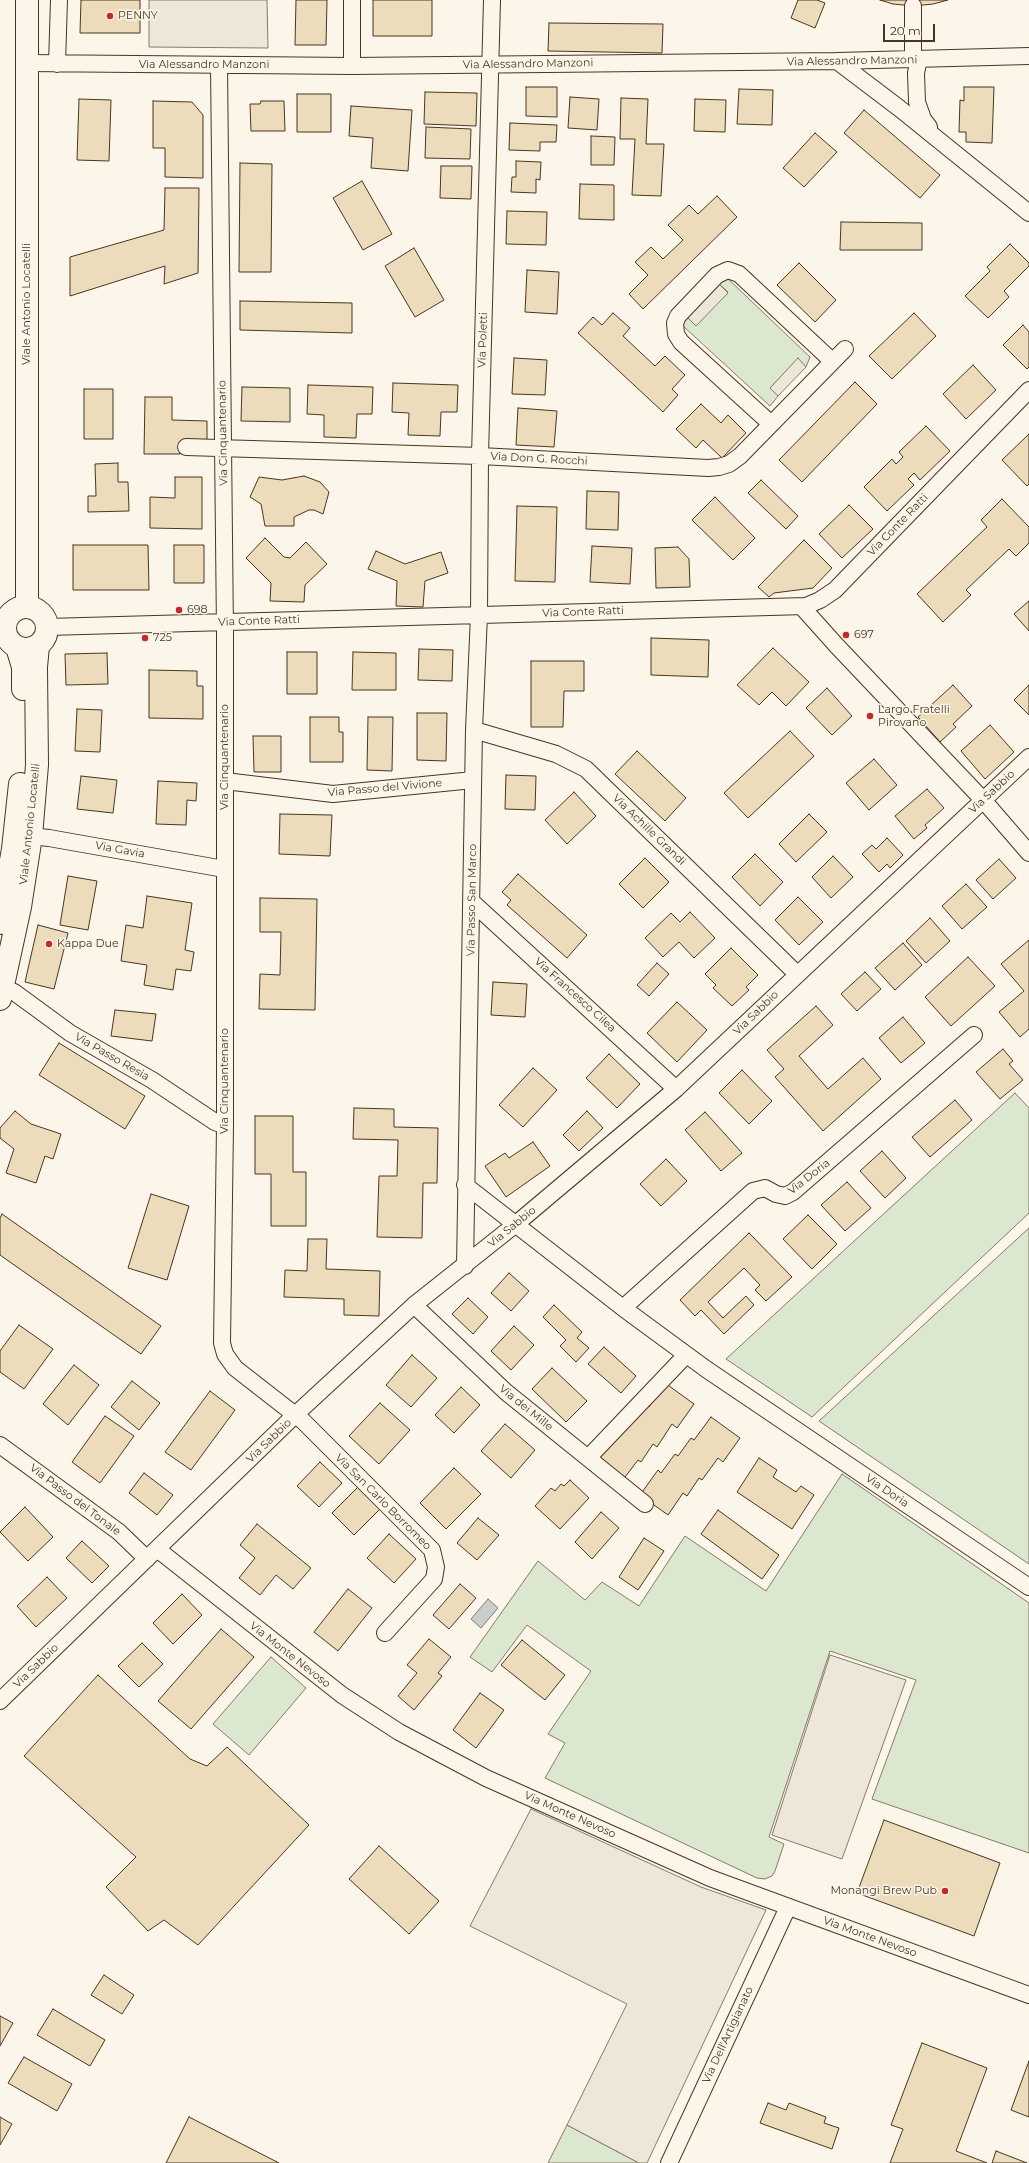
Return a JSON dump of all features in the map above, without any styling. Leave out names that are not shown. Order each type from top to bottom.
[{"type":"street","name":"Viale Antonio Locatelli","points":[[27,0],[27,607]]},
{"type":"street","points":[[57,64],[59,0]]},
{"type":"street","points":[[352,0],[352,66]]},
{"type":"street","name":"Via Poletti","points":[[479,615],[480,456],[492,0]]},
{"type":"street","points":[[913,6],[918,108],[923,119],[946,146]]},
{"type":"street","name":"Via Alessandro Manzoni","points":[[27,63],[352,66],[837,62],[1029,56]]},
{"type":"street","points":[[837,62],[946,146],[1029,213]]},
{"type":"street","name":"Via Cinquantenario","points":[[219,65],[225,622],[225,1126],[221,1337],[223,1349],[234,1368],[295,1415]]},
{"type":"street","points":[[771,424],[681,342],[676,334],[675,323],[678,316],[717,275],[728,270],[739,274],[832,361]]},
{"type":"street","name":"Via Don G. Rocchi","points":[[186,447],[480,456],[714,468],[729,464],[736,459],[845,349]]},
{"type":"street","name":"Via Conte Ratti","points":[[34,640],[225,622],[802,607],[820,600],[835,590],[1029,390]]},
{"type":"street","points":[[27,607],[39,612],[43,616],[34,640],[8,637],[3,627],[9,617],[13,612],[27,607]]},
{"type":"street","points":[[802,607],[984,801],[1029,853]]},
{"type":"street","name":"Via Passo San Marco","points":[[465,1266],[465,1185],[472,902],[474,730],[479,615]]},
{"type":"street","name":"Viale Antonio Locatelli","points":[[0,923],[23,835],[36,770],[36,667],[34,640]]},
{"type":"street","name":"Via Achille Grandi","points":[[474,730],[556,754],[586,769],[797,974]]},
{"type":"street","name":"Via Sabbio","points":[[0,1701],[295,1415],[414,1305],[516,1224],[676,1089],[797,974],[984,801],[1029,757]]},
{"type":"street","name":"Via Passo del Vivione","points":[[225,781],[332,794],[474,780]]},
{"type":"street","name":"Viale Antonio Locatelli","points":[[1,991],[20,907],[23,835]]},
{"type":"street","name":"Via Gavia","points":[[23,835],[49,838],[224,869]]},
{"type":"street","name":"Via Francesco Cilea","points":[[472,902],[676,1089]]},
{"type":"street","name":"Via Passo Resia","points":[[1,991],[23,998],[70,1033],[152,1080],[215,1122],[225,1126]]},
{"type":"street","name":"Via Doria","points":[[623,1308],[753,1190],[766,1188],[776,1194],[784,1196],[794,1192],[974,1035]]},
{"type":"street","points":[[465,1185],[516,1224]]},
{"type":"street","name":"Via Doria","points":[[516,1224],[623,1308],[686,1355],[1029,1587]]},
{"type":"street","name":"Via dei Mille","points":[[414,1305],[485,1374],[645,1504]]},
{"type":"street","points":[[588,1458],[686,1355]]},
{"type":"street","name":"Via San Carlo Borromeo","points":[[295,1415],[426,1542],[434,1556],[436,1567],[434,1579],[385,1633]]},
{"type":"street","name":"Via Passo del Tonale","points":[[0,1445],[119,1532],[152,1554]]},
{"type":"street","name":"Via Monte Nevoso","points":[[152,1554],[342,1695],[399,1732],[493,1781],[710,1878],[1029,1995]]},
{"type":"street","name":"Via Dell'Artigianato","points":[[669,2163],[788,1907]]},
{"type":"green space","points":[[725,276],[810,357],[806,367],[798,359],[770,388],[778,396],[770,406],[683,326],[686,316],[695,325],[728,292],[718,283]]},
{"type":"green space","points":[[1015,1093],[1029,1108],[1029,1213],[812,1417],[726,1359]]},
{"type":"green space","points":[[1029,1228],[1029,1564],[819,1421]]},
{"type":"green space","points":[[842,1474],[1029,1603],[1029,1853],[872,1799],[916,1680],[830,1651],[769,1837],[784,1844],[772,1876],[765,1879],[757,1878],[545,1778],[565,1743],[548,1734],[591,1671],[527,1625],[492,1672],[470,1657],[538,1561],[585,1600],[602,1582],[639,1606],[685,1536],[766,1591]]},
{"type":"green space","points":[[271,1657],[306,1688],[249,1755],[213,1724]]},
{"type":"green space","points":[[567,2125],[639,2163],[548,2163]]},
{"type":"shaded area","points":[[149,0],[267,0],[268,48],[149,47]]},
{"type":"shaded area","points":[[718,283],[728,293],[696,326],[686,316]]},
{"type":"shaded area","points":[[798,358],[806,367],[778,396],[770,388]]},
{"type":"shaded area","points":[[488,1599],[498,1608],[481,1628],[471,1619]]},
{"type":"shaded area","points":[[830,1655],[906,1680],[842,1859],[772,1835]]},
{"type":"shaded area","points":[[531,1809],[701,1887],[766,1910],[647,2163],[639,2163],[567,2125],[627,2004],[470,1926]]},
{"type":"building","name":"PENNY","points":[[81,0],[140,0],[140,33],[80,33]]},
{"type":"building","points":[[296,0],[327,0],[326,45],[295,45]]},
{"type":"building","points":[[373,0],[432,0],[432,36],[373,36]]},
{"type":"building","points":[[798,0],[817,0],[825,3],[815,28],[791,18]]},
{"type":"building","points":[[880,0],[948,0],[933,4],[913,6],[893,4]]},
{"type":"building","points":[[549,23],[663,24],[662,53],[548,51]]},
{"type":"building","points":[[526,87],[557,87],[557,117],[526,116]]},
{"type":"building","points":[[964,87],[994,87],[992,143],[966,142],[966,132],[959,132],[960,100],[964,101]]},
{"type":"building","points":[[739,89],[773,90],[772,125],[737,124]]},
{"type":"building","points":[[425,92],[477,93],[476,126],[424,124]]},
{"type":"building","points":[[297,94],[331,94],[331,132],[297,132]]},
{"type":"building","points":[[570,97],[599,99],[597,130],[568,128]]},
{"type":"building","points":[[621,98],[648,99],[646,144],[664,144],[661,196],[632,195],[635,139],[620,139]]},
{"type":"building","points":[[79,99],[111,100],[109,161],[77,160]]},
{"type":"building","points":[[695,99],[726,100],[725,132],[694,131]]},
{"type":"building","points":[[153,101],[192,102],[203,115],[203,178],[165,177],[165,148],[153,148]]},
{"type":"building","points":[[261,101],[284,101],[285,131],[251,131],[250,104],[260,104]]},
{"type":"building","points":[[351,106],[412,110],[408,171],[371,168],[373,138],[349,136]]},
{"type":"building","points":[[864,110],[940,175],[920,198],[844,133]]},
{"type":"building","points":[[510,123],[557,125],[556,142],[540,142],[540,151],[509,150]]},
{"type":"building","points":[[426,127],[471,129],[470,159],[425,158]]},
{"type":"building","points":[[815,133],[837,152],[804,187],[783,168]]},
{"type":"building","points":[[591,136],[615,137],[614,165],[591,165]]},
{"type":"building","points":[[516,161],[541,162],[540,180],[536,179],[536,193],[511,192],[512,177],[516,177]]},
{"type":"building","points":[[240,163],[272,164],[271,272],[239,272]]},
{"type":"building","points":[[441,166],[472,166],[471,199],[440,198]]},
{"type":"building","points":[[362,181],[392,234],[363,250],[333,198]]},
{"type":"building","points":[[580,184],[614,185],[614,220],[579,219]]},
{"type":"building","points":[[165,188],[199,188],[198,273],[164,284],[165,266],[70,296],[70,257],[164,230]]},
{"type":"building","points":[[717,196],[737,217],[643,309],[629,294],[648,275],[635,262],[651,247],[663,259],[683,240],[668,225],[689,205],[698,214]]},
{"type":"building","points":[[507,211],[547,212],[546,245],[506,244]]},
{"type":"building","points":[[841,222],[922,223],[922,250],[840,250]]},
{"type":"building","points":[[1010,244],[1029,263],[1029,266],[1004,291],[1009,297],[988,318],[965,296],[990,271],[987,267]]},
{"type":"building","points":[[414,248],[444,300],[415,317],[385,266]]},
{"type":"building","points":[[799,263],[836,300],[815,322],[777,285]]},
{"type":"building","points":[[527,270],[559,272],[557,314],[525,312]]},
{"type":"building","points":[[240,301],[352,303],[352,333],[240,330]]},
{"type":"building","points":[[613,313],[630,328],[623,336],[655,366],[665,356],[685,375],[672,389],[678,395],[663,412],[578,333],[593,317],[602,325]]},
{"type":"building","points":[[914,313],[936,336],[892,379],[869,356]]},
{"type":"building","points":[[1023,325],[1029,332],[1029,367],[1027,369],[1003,345]]},
{"type":"building","points":[[514,358],[547,360],[545,395],[512,394]]},
{"type":"building","points":[[973,365],[996,390],[966,419],[943,394]]},
{"type":"building","points":[[855,382],[877,404],[802,482],[779,460]]},
{"type":"building","points":[[393,383],[458,385],[457,412],[441,412],[440,436],[408,435],[409,413],[392,412]]},
{"type":"building","points":[[308,385],[373,387],[372,414],[357,414],[356,438],[324,437],[324,415],[307,414]]},
{"type":"building","points":[[242,387],[290,388],[290,422],[241,421]]},
{"type":"building","points":[[84,389],[113,389],[113,439],[84,439]]},
{"type":"building","points":[[145,397],[172,397],[172,420],[207,421],[207,445],[180,445],[180,454],[144,454]]},
{"type":"building","points":[[701,404],[721,423],[728,415],[746,433],[722,458],[703,440],[696,448],[676,429]]},
{"type":"building","points":[[518,408],[557,411],[554,447],[516,445]]},
{"type":"building","points":[[926,426],[950,451],[920,480],[914,473],[908,479],[914,485],[887,511],[864,487],[892,459],[896,464],[903,457],[899,452]]},
{"type":"building","points":[[1029,434],[1029,484],[1027,486],[1002,460]]},
{"type":"building","points":[[118,463],[118,482],[128,482],[129,511],[88,512],[88,496],[96,496],[95,464]]},
{"type":"building","points":[[304,476],[320,482],[329,492],[323,514],[314,510],[309,510],[294,517],[294,526],[265,526],[261,504],[250,497],[259,477],[282,480]]},
{"type":"building","points":[[175,477],[202,477],[202,529],[150,528],[150,497],[175,498]]},
{"type":"building","points":[[761,480],[798,516],[786,529],[748,493]]},
{"type":"building","points":[[587,491],[619,492],[618,530],[586,529]]},
{"type":"building","points":[[715,497],[755,538],[733,560],[692,520]]},
{"type":"building","points":[[1002,499],[1029,527],[1029,543],[1016,556],[1009,549],[966,590],[971,595],[943,622],[917,594],[987,527],[981,520]]},
{"type":"building","points":[[849,505],[873,529],[842,558],[819,534]]},
{"type":"building","points":[[517,506],[557,507],[555,582],[515,581]]},
{"type":"building","points":[[265,538],[284,557],[290,558],[306,542],[327,564],[305,585],[304,602],[270,601],[271,583],[246,558]]},
{"type":"building","points":[[804,540],[832,568],[813,588],[774,593],[769,597],[758,587]]},
{"type":"building","points":[[73,545],[148,545],[149,590],[73,590]]},
{"type":"building","points":[[174,545],[204,545],[204,583],[174,583]]},
{"type":"building","points":[[592,546],[632,548],[630,584],[590,582]]},
{"type":"building","points":[[678,547],[689,559],[690,587],[656,588],[655,548]]},
{"type":"building","points":[[376,551],[405,564],[441,552],[448,573],[425,581],[423,607],[396,606],[397,581],[368,569]]},
{"type":"building","points":[[1029,601],[1029,631],[1014,614]]},
{"type":"building","points":[[651,638],[709,640],[708,677],[651,675]]},
{"type":"building","points":[[773,648],[809,682],[786,706],[772,692],[759,705],[737,685]]},
{"type":"building","points":[[419,649],[453,650],[452,681],[418,680]]},
{"type":"building","points":[[287,652],[317,652],[317,694],[287,694]]},
{"type":"building","points":[[353,652],[396,653],[396,690],[352,690]]},
{"type":"building","points":[[107,653],[108,684],[66,685],[65,654]]},
{"type":"building","points":[[531,661],[584,661],[584,691],[564,691],[563,727],[531,727]]},
{"type":"building","points":[[149,670],[197,671],[197,686],[203,686],[203,719],[149,718]]},
{"type":"building","points":[[953,685],[972,706],[953,724],[956,727],[940,742],[918,717]]},
{"type":"building","points":[[1029,685],[1029,715],[1014,700]]},
{"type":"building","points":[[827,688],[852,716],[832,735],[806,708]]},
{"type":"building","points":[[77,709],[102,710],[100,752],[75,751]]},
{"type":"building","points":[[417,713],[447,713],[446,761],[417,760]]},
{"type":"building","points":[[310,717],[339,717],[339,732],[343,732],[343,762],[310,762]]},
{"type":"building","points":[[368,717],[393,717],[392,771],[367,770]]},
{"type":"building","points":[[990,725],[1014,752],[985,779],[961,751]]},
{"type":"building","points":[[790,731],[814,756],[748,818],[724,793]]},
{"type":"building","points":[[253,736],[281,736],[281,772],[254,772]]},
{"type":"building","points":[[637,751],[686,798],[665,821],[615,774]]},
{"type":"building","points":[[874,759],[897,785],[869,810],[846,783]]},
{"type":"building","points":[[506,775],[536,776],[535,810],[505,809]]},
{"type":"building","points":[[81,776],[117,780],[113,813],[77,809]]},
{"type":"building","points":[[158,781],[197,783],[196,801],[187,800],[186,825],[156,824]]},
{"type":"building","points":[[927,789],[944,808],[925,825],[927,828],[914,839],[895,816]]},
{"type":"building","points":[[574,792],[596,816],[567,844],[545,820]]},
{"type":"building","points":[[280,814],[332,815],[330,856],[279,854]]},
{"type":"building","points":[[809,814],[827,832],[796,862],[779,844]]},
{"type":"building","points":[[887,838],[903,855],[890,868],[887,864],[879,872],[862,854],[872,845],[876,849]]},
{"type":"building","points":[[755,854],[783,882],[760,906],[732,877]]},
{"type":"building","points":[[833,856],[853,877],[831,898],[812,877]]},
{"type":"building","points":[[645,858],[669,882],[643,908],[619,884]]},
{"type":"building","points":[[999,859],[1016,878],[993,899],[976,880]]},
{"type":"building","points":[[518,874],[587,935],[567,958],[507,905],[511,900],[502,892]]},
{"type":"building","points":[[68,876],[97,881],[88,930],[60,925]]},
{"type":"building","points":[[966,884],[987,907],[962,929],[942,906]]},
{"type":"building","points":[[147,896],[192,903],[185,950],[194,952],[191,971],[176,969],[173,990],[144,985],[147,965],[121,961],[126,925],[143,928]]},
{"type":"building","points":[[798,897],[823,922],[799,945],[775,920]]},
{"type":"building","points":[[260,898],[317,899],[315,1010],[259,1009],[260,974],[280,975],[281,932],[260,932]]},
{"type":"building","points":[[690,912],[715,938],[694,958],[679,942],[663,957],[645,938],[671,913],[680,922]]},
{"type":"building","points":[[930,918],[950,941],[926,963],[906,941]]},
{"type":"building","points":[[38,925],[68,933],[54,989],[25,982]]},
{"type":"building","points":[[1029,940],[1029,1029],[1020,1037],[999,1012],[1024,991],[1001,964]]},
{"type":"building","points":[[903,943],[922,965],[895,990],[875,968]]},
{"type":"building","points":[[731,948],[758,975],[746,987],[749,990],[732,1006],[713,988],[716,985],[705,974]]},
{"type":"building","points":[[968,957],[995,986],[951,1026],[925,997]]},
{"type":"building","points":[[657,963],[669,974],[649,996],[637,985]]},
{"type":"building","points":[[865,972],[881,989],[857,1011],[841,994]]},
{"type":"building","points":[[493,982],[527,984],[525,1017],[491,1015]]},
{"type":"building","points":[[677,1002],[707,1030],[677,1062],[647,1033]]},
{"type":"building","points":[[816,1006],[833,1025],[799,1056],[828,1089],[863,1058],[881,1079],[823,1131],[775,1077],[784,1069],[767,1050]]},
{"type":"building","points":[[115,1010],[156,1014],[152,1041],[111,1036]]},
{"type":"building","points":[[903,1017],[925,1043],[901,1063],[879,1038]]},
{"type":"building","points":[[59,1043],[145,1096],[125,1129],[39,1075]]},
{"type":"building","points":[[1003,1049],[1013,1061],[1009,1064],[1023,1080],[1000,1099],[976,1072]]},
{"type":"building","points":[[609,1054],[640,1084],[617,1108],[586,1078]]},
{"type":"building","points":[[533,1068],[557,1090],[523,1127],[499,1105]]},
{"type":"building","points":[[742,1070],[772,1101],[749,1124],[719,1093]]},
{"type":"building","points":[[955,1100],[972,1120],[930,1157],[912,1137]]},
{"type":"building","points":[[354,1108],[394,1109],[394,1127],[438,1128],[437,1183],[423,1183],[422,1238],[377,1237],[379,1176],[397,1176],[398,1140],[353,1139]]},
{"type":"building","points":[[15,1111],[31,1124],[61,1134],[53,1159],[45,1156],[36,1183],[6,1173],[14,1149],[0,1138],[0,1128]]},
{"type":"building","points":[[587,1111],[603,1128],[579,1151],[563,1135]]},
{"type":"building","points":[[705,1112],[742,1153],[721,1171],[685,1130]]},
{"type":"building","points":[[255,1116],[293,1116],[293,1172],[306,1172],[306,1226],[271,1226],[271,1174],[255,1174]]},
{"type":"building","points":[[533,1142],[550,1166],[506,1197],[485,1166],[505,1153],[509,1158]]},
{"type":"building","points":[[882,1151],[906,1178],[885,1198],[860,1171]]},
{"type":"building","points":[[666,1159],[687,1181],[661,1206],[640,1184]]},
{"type":"building","points":[[847,1182],[871,1208],[845,1231],[821,1205]]},
{"type":"building","points":[[151,1194],[189,1206],[167,1280],[128,1268]]},
{"type":"building","points":[[2,1214],[161,1326],[141,1354],[0,1255],[0,1218]]},
{"type":"building","points":[[808,1215],[837,1244],[812,1269],[783,1239]]},
{"type":"building","points":[[749,1233],[792,1277],[766,1301],[755,1290],[760,1285],[744,1268],[708,1302],[723,1318],[746,1296],[754,1305],[724,1334],[701,1310],[695,1316],[680,1300]]},
{"type":"building","points":[[308,1239],[327,1239],[326,1269],[380,1271],[379,1316],[344,1315],[344,1299],[284,1297],[285,1270],[307,1271]]},
{"type":"building","points":[[509,1273],[529,1291],[511,1311],[491,1293]]},
{"type":"building","points":[[468,1298],[488,1317],[473,1334],[452,1314]]},
{"type":"building","points":[[554,1305],[582,1332],[577,1338],[589,1348],[576,1362],[560,1346],[566,1340],[543,1317]]},
{"type":"building","points":[[19,1325],[53,1349],[24,1389],[0,1372],[0,1351]]},
{"type":"building","points":[[514,1326],[534,1345],[511,1370],[491,1351]]},
{"type":"building","points":[[604,1347],[636,1376],[621,1393],[588,1364]]},
{"type":"building","points":[[412,1355],[437,1378],[411,1407],[386,1385]]},
{"type":"building","points":[[74,1365],[99,1385],[68,1425],[43,1404]]},
{"type":"building","points":[[552,1368],[587,1401],[566,1422],[532,1389]]},
{"type":"building","points":[[132,1381],[160,1403],[139,1430],[111,1407]]},
{"type":"building","points":[[665,1383],[694,1404],[677,1428],[672,1424],[657,1447],[653,1444],[641,1462],[638,1460],[622,1481],[595,1461],[645,1404],[649,1407]]},
{"type":"building","points":[[461,1387],[480,1405],[454,1433],[435,1415]]},
{"type":"building","points":[[210,1391],[235,1410],[191,1470],[165,1452]]},
{"type":"building","points":[[380,1403],[410,1430],[379,1464],[349,1436]]},
{"type":"building","points":[[105,1416],[134,1436],[100,1483],[72,1462]]},
{"type":"building","points":[[711,1417],[740,1438],[723,1462],[718,1458],[702,1480],[699,1478],[687,1496],[683,1493],[668,1515],[640,1495],[658,1470],[661,1473],[675,1454],[678,1456],[691,1438],[694,1440]]},
{"type":"building","points":[[505,1424],[535,1450],[511,1478],[481,1451]]},
{"type":"building","points":[[759,1458],[777,1470],[773,1477],[796,1492],[801,1486],[814,1495],[792,1529],[737,1492]]},
{"type":"building","points":[[320,1462],[342,1483],[319,1507],[297,1486]]},
{"type":"building","points":[[454,1468],[481,1494],[446,1529],[420,1503]]},
{"type":"building","points":[[144,1473],[173,1495],[157,1515],[129,1493]]},
{"type":"building","points":[[570,1480],[589,1498],[560,1529],[535,1506],[551,1488],[555,1491],[561,1484],[564,1486]]},
{"type":"building","points":[[358,1487],[380,1509],[354,1535],[332,1513]]},
{"type":"building","points":[[25,1507],[53,1537],[28,1561],[0,1532]]},
{"type":"building","points":[[718,1510],[779,1555],[762,1579],[701,1534]]},
{"type":"building","points":[[601,1512],[619,1528],[592,1559],[575,1542]]},
{"type":"building","points":[[478,1518],[499,1535],[477,1560],[457,1543]]},
{"type":"building","points":[[257,1524],[311,1568],[293,1589],[276,1575],[260,1595],[239,1578],[255,1558],[240,1545]]},
{"type":"building","points":[[389,1534],[416,1559],[394,1583],[367,1558]]},
{"type":"building","points":[[644,1538],[664,1551],[638,1590],[619,1577]]},
{"type":"building","points":[[82,1541],[109,1566],[92,1583],[66,1558]]},
{"type":"building","points":[[47,1577],[67,1598],[36,1627],[17,1606]]},
{"type":"building","points":[[460,1584],[476,1598],[449,1629],[433,1615]]},
{"type":"building","points":[[348,1589],[372,1608],[338,1651],[314,1632]]},
{"type":"building","points":[[182,1594],[202,1615],[173,1644],[153,1623]]},
{"type":"building","points":[[221,1629],[254,1657],[191,1729],[158,1701]]},
{"type":"building","points":[[429,1639],[451,1657],[438,1673],[442,1676],[414,1710],[398,1696],[417,1673],[407,1665]]},
{"type":"building","points":[[522,1640],[565,1675],[545,1700],[501,1665]]},
{"type":"building","points":[[142,1643],[163,1664],[139,1687],[118,1666]]},
{"type":"building","points":[[98,1675],[190,1759],[207,1766],[227,1747],[309,1825],[198,1945],[164,1920],[148,1931],[106,1887],[136,1857],[24,1756]]},
{"type":"building","points":[[480,1693],[504,1710],[476,1748],[453,1730]]},
{"type":"building","points":[[884,1820],[1000,1863],[974,1936],[857,1893]]},
{"type":"building","points":[[379,1846],[439,1901],[409,1934],[349,1879]]},
{"type":"building","points":[[104,1975],[134,1995],[122,2014],[91,1995]]},
{"type":"building","points":[[53,2009],[105,2040],[90,2066],[37,2035]]},
{"type":"building","points":[[0,2016],[13,2023],[0,2046]]},
{"type":"building","points":[[922,2043],[987,2068],[956,2151],[987,2163],[890,2163],[903,2129],[891,2125]]},
{"type":"building","points":[[24,2057],[72,2084],[57,2111],[8,2083]]},
{"type":"building","points":[[1029,2061],[1029,2117],[1011,2110]]},
{"type":"building","points":[[768,2103],[786,2110],[789,2103],[826,2117],[824,2123],[839,2128],[832,2149],[760,2123]]},
{"type":"building","points":[[0,2117],[12,2124],[0,2145]]},
{"type":"building","points":[[189,2117],[279,2163],[166,2163]]},
{"type":"building","points":[[996,2151],[1027,2163],[992,2163]]},
{"type":"place","name":"PENNY","points":[[110,16]]},
{"type":"place","name":"698","points":[[179,610]]},
{"type":"place","name":"697","points":[[846,635]]},
{"type":"place","name":"725","points":[[145,638]]},
{"type":"place","name":"Largo Fratelli Pirovano","points":[[870,716]]},
{"type":"place","name":"Kappa Due","points":[[49,944]]},
{"type":"place","name":"Monangi Brew Pub","points":[[945,1891]]}]
